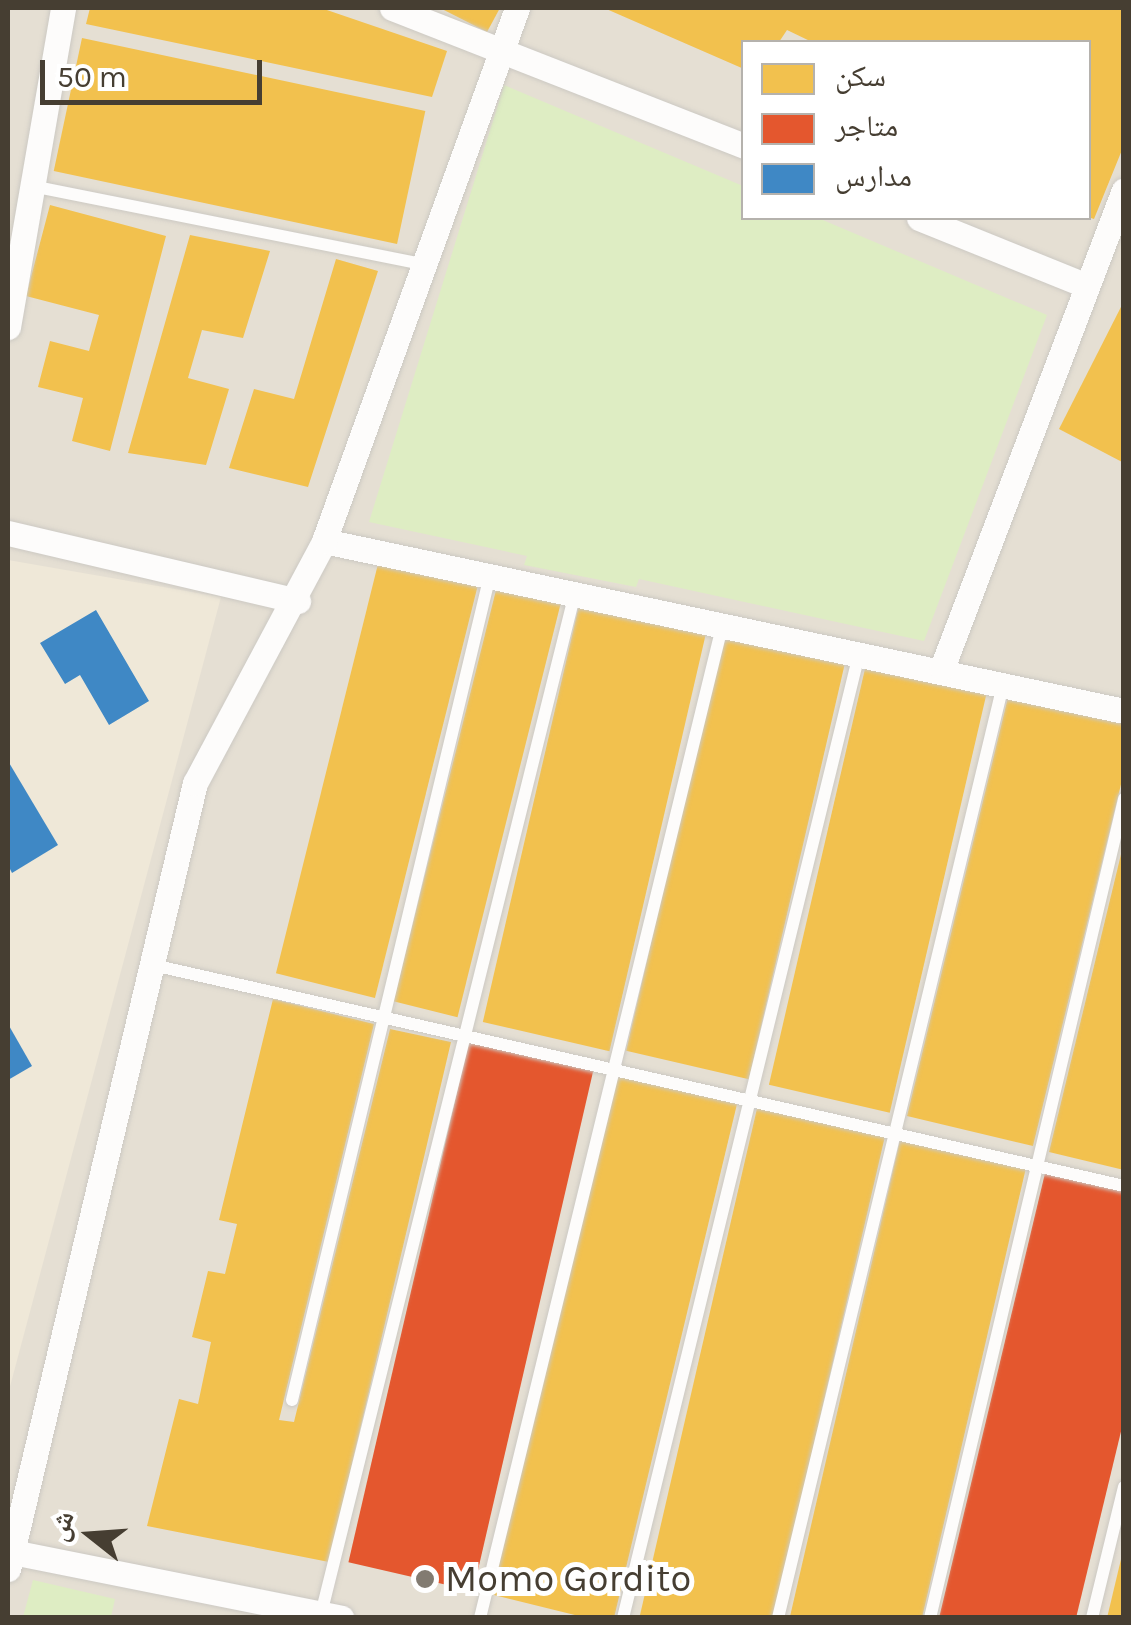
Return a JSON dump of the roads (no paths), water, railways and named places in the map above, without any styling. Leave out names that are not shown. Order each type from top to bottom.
[{"type":"street","points":[[8,327],[63,8]]},
{"type":"street","points":[[392,8],[741,145]]},
{"type":"street","points":[[331,1616],[10,1561],[195,782],[298,601],[324,541],[517,8]]},
{"type":"street","points":[[942,668],[1124,190]]},
{"type":"street","points":[[925,220],[1087,286]]},
{"type":"street","points":[[8,534],[298,601]]},
{"type":"street","points":[[324,541],[942,668],[1124,711]]},
{"type":"lane","points":[[32,186],[424,264]]},
{"type":"lane","points":[[292,1400],[490,576]]},
{"type":"lane","points":[[331,1616],[465,1036],[575,593]]},
{"type":"lane","points":[[480,1618],[723,623]]},
{"type":"lane","points":[[623,1618],[860,651]]},
{"type":"lane","points":[[778,1618],[1004,682]]},
{"type":"lane","points":[[930,1618],[1124,799]]},
{"type":"lane","points":[[152,964],[1124,1186]]},
{"type":"lane","points":[[1092,1618],[1124,1487]]},
{"type":"place","name":"Momo Gordito","points":[[425,1579]]}]
